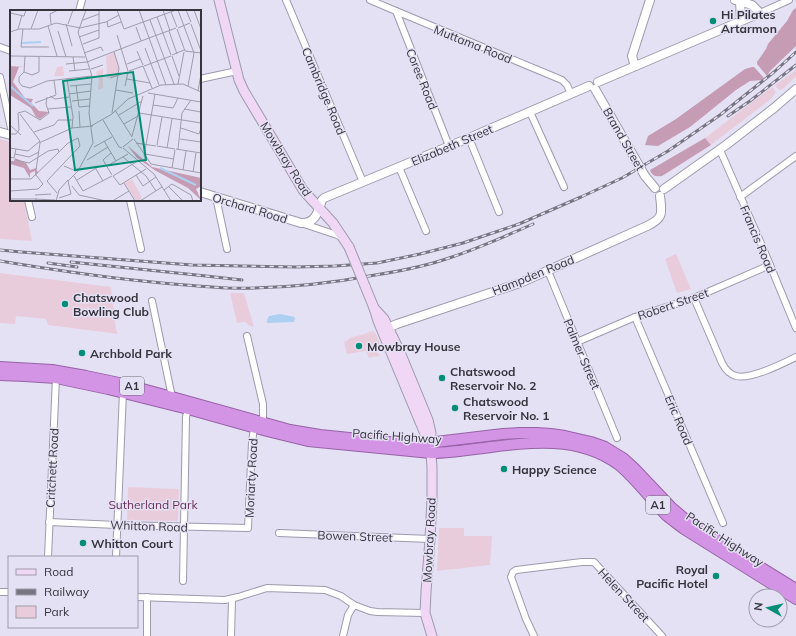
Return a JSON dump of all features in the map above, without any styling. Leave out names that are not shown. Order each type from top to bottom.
[{"type":"highway","name":"Pacific Highway","points":[[0,367],[61,371],[124,384],[172,397],[258,424],[288,437],[308,441],[430,448],[503,434],[524,433],[565,436],[598,444],[623,458],[684,519],[796,589]]},
{"type":"highway","name":"Pacific Highway","points":[[0,375],[56,378],[123,392],[188,409],[258,424]]},
{"type":"highway","name":"Pacific Highway","points":[[430,448],[444,453],[511,444],[541,442],[575,446],[600,454],[623,470],[667,516],[676,523],[796,600]]},
{"type":"main road","name":"Mowbray Road","points":[[219,0],[238,80],[303,190],[333,223],[347,244],[374,308],[384,319],[385,329],[430,448],[432,471],[430,539],[425,613],[432,636]]},
{"type":"street","points":[[79,10],[82,0]]},
{"type":"street","name":"Cambridge Road","points":[[286,0],[363,182]]},
{"type":"street","name":"Muttama Road","points":[[372,0],[396,12],[562,80],[567,85],[571,94]]},
{"type":"street","points":[[635,66],[632,56],[650,0]]},
{"type":"street","name":"Elizabeth Street","points":[[319,207],[324,198],[571,94],[594,86],[635,66],[789,0]]},
{"type":"street","points":[[741,20],[741,1],[752,6],[760,13]]},
{"type":"street","name":"Coree Road","points":[[396,12],[449,146]]},
{"type":"street","points":[[0,47],[10,51]]},
{"type":"street","points":[[201,79],[237,71]]},
{"type":"street","points":[[0,77],[10,123]]},
{"type":"street","name":"Brand Street","points":[[594,86],[645,176],[660,191]]},
{"type":"street","points":[[660,191],[720,150],[796,89]]},
{"type":"street","points":[[530,112],[564,187]]},
{"type":"street","points":[[0,132],[10,136]]},
{"type":"street","points":[[469,138],[499,212]]},
{"type":"street","name":"Francis Road","points":[[720,150],[796,328]]},
{"type":"street","points":[[740,197],[796,156]]},
{"type":"street","points":[[399,167],[426,230]]},
{"type":"street","name":"Hampden Road","points":[[385,329],[520,283],[656,221],[660,218],[661,214],[660,191]]},
{"type":"street","name":"Orchard Road","points":[[201,192],[337,235],[347,244]]},
{"type":"street","points":[[216,197],[227,249]]},
{"type":"street","points":[[28,201],[32,217]]},
{"type":"street","points":[[130,201],[141,249]]},
{"type":"street","name":"Orchard Road","points":[[301,223],[308,223],[313,220],[319,207]]},
{"type":"street","name":"Robert Street","points":[[576,342],[635,317],[694,298],[770,265]]},
{"type":"street","name":"Palmer Street","points":[[548,271],[576,342],[617,438]]},
{"type":"street","points":[[694,298],[722,363],[730,373],[742,377],[754,375],[796,358]]},
{"type":"street","points":[[152,301],[172,397]]},
{"type":"street","name":"Eric Road","points":[[635,317],[723,523]]},
{"type":"street","name":"Moriarty Road","points":[[247,336],[262,404],[263,417],[258,424],[252,443],[248,528]]},
{"type":"street","name":"Critchett Road","points":[[48,556],[56,378]]},
{"type":"street","points":[[116,556],[123,392]]},
{"type":"street","points":[[182,581],[186,417],[188,409]]},
{"type":"street","name":"Whitton Road","points":[[49,522],[248,528]]},
{"type":"street","name":"Bowen Street","points":[[279,533],[430,539]]},
{"type":"street","name":"Helen Street","points":[[534,636],[526,619],[511,577],[512,572],[516,570],[582,562],[594,562],[662,636]]},
{"type":"street","points":[[138,597],[225,600],[267,588],[325,590],[341,596],[354,605],[370,611],[425,613]]},
{"type":"street","points":[[147,636],[148,597]]},
{"type":"street","points":[[231,636],[232,599]]},
{"type":"street","points":[[343,636],[348,615],[354,605]]},
{"type":"green space","points":[[796,70],[796,76],[783,89],[779,90],[775,85]]},
{"type":"green space","points":[[772,87],[776,92],[772,98],[711,145],[705,138]]},
{"type":"green space","points":[[0,139],[10,142],[10,201],[24,201],[32,241],[0,239]]},
{"type":"green space","points":[[676,254],[691,289],[677,293],[665,259]]},
{"type":"green space","name":"Chatswood Bowling Club","points":[[0,273],[111,287],[116,329],[118,334],[48,325],[46,319],[16,316],[15,324],[0,323]]},
{"type":"green space","points":[[230,293],[244,293],[254,327],[245,322],[237,323]]},
{"type":"green space","points":[[372,331],[376,334],[382,348],[377,350],[380,356],[369,358],[366,351],[347,354],[344,342],[352,337]]},
{"type":"green space","name":"Sutherland Park","points":[[128,487],[179,489],[178,521],[127,520]]},
{"type":"green space","points":[[439,528],[464,528],[464,536],[492,536],[490,565],[437,571]]},
{"type":"shaded area","points":[[796,8],[796,46],[770,71],[767,76],[757,62],[768,44]]},
{"type":"shaded area","points":[[754,67],[764,78],[762,80],[750,81],[736,90],[690,127],[658,146],[645,145],[648,136],[676,119],[745,69]]},
{"type":"shaded area","points":[[705,138],[711,145],[662,176],[654,176],[652,174],[650,170]]},
{"type":"water","points":[[280,314],[295,317],[294,322],[267,323],[269,316]]},
{"type":"railway","points":[[0,250],[192,265],[296,267],[377,263],[420,254],[463,243],[519,224],[622,178],[668,151],[720,115],[774,72],[796,52]]},
{"type":"railway","points":[[728,116],[796,65]]},
{"type":"railway","points":[[0,261],[81,274],[203,287],[283,287],[339,281],[424,266],[472,250],[533,224]]},
{"type":"railway","points":[[71,262],[242,280]]},
{"type":"railway","points":[[48,263],[77,267]]},
{"type":"place","name":"Hi Pilates Artarmon","points":[[713,21]]},
{"type":"place","name":"Chatswood Bowling Club","points":[[65,304]]},
{"type":"place","name":"Mowbray House","points":[[359,346]]},
{"type":"place","name":"Archbold Park","points":[[82,353]]},
{"type":"place","name":"Chatswood Reservoir No. 2","points":[[442,378]]},
{"type":"place","name":"Chatswood Reservoir No. 1","points":[[455,408]]},
{"type":"place","name":"Happy Science","points":[[504,469]]},
{"type":"place","name":"Whitton Court","points":[[83,543]]},
{"type":"place","name":"Royal Pacific Hotel","points":[[716,576]]}]
